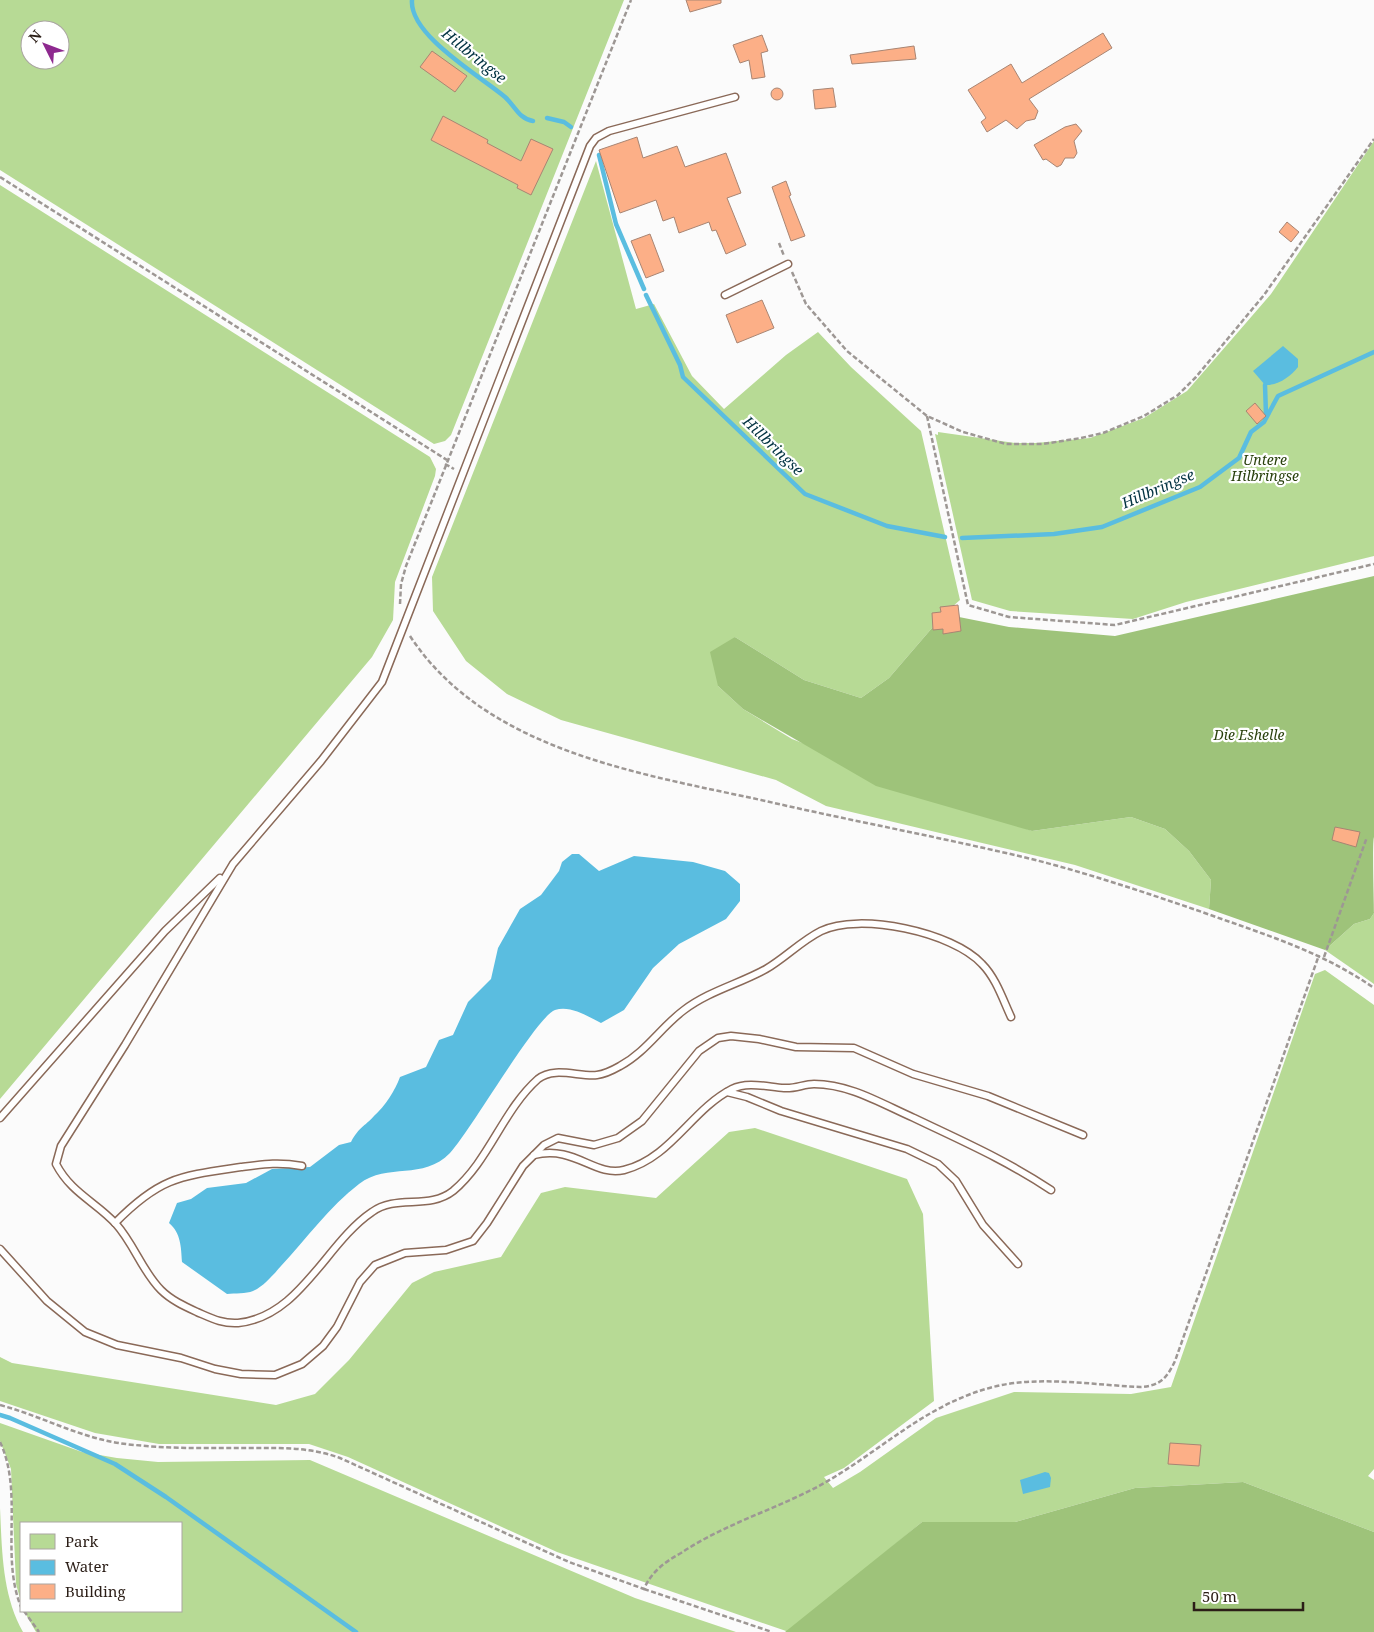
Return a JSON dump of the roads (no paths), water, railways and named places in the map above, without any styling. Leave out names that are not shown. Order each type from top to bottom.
[{"type":"lane","points":[[0,1118],[83,1027],[165,931],[200,899],[233,864],[321,761],[382,682],[590,146],[596,138],[609,131],[735,96]]},
{"type":"lane","points":[[726,295],[788,264]]},
{"type":"lane","points":[[233,864],[57,1155],[56,1164],[70,1186],[115,1223],[147,1272],[170,1297],[218,1322],[240,1323],[265,1314],[284,1303],[370,1212],[393,1203],[439,1199],[452,1191],[479,1159],[503,1123],[539,1078],[557,1072],[576,1076],[601,1075],[622,1066],[646,1047],[685,1010],[707,996],[771,967],[786,953],[821,930],[844,923],[874,923],[932,936],[960,949],[981,962],[992,978],[1011,1017]]},
{"type":"lane","points":[[0,1249],[47,1301],[86,1332],[117,1345],[181,1358],[215,1369],[241,1374],[275,1375],[302,1364],[323,1346],[337,1327],[360,1282],[374,1265],[405,1253],[446,1250],[473,1241],[533,1155],[544,1145],[558,1138],[594,1145],[618,1138],[642,1121],[699,1051],[718,1038],[731,1036],[796,1047],[854,1048],[913,1074],[988,1096],[1083,1135]]},
{"type":"lane","points":[[533,1155],[552,1152],[565,1153],[600,1169],[612,1172],[634,1167],[654,1158],[719,1096],[735,1087],[748,1085],[791,1088],[814,1084],[853,1091],[884,1102],[988,1151],[1052,1190]]},
{"type":"lane","points":[[727,1092],[747,1097],[781,1111],[908,1149],[927,1158],[956,1180],[983,1225],[1018,1264]]},
{"type":"lane","points":[[115,1223],[136,1202],[152,1190],[194,1173],[269,1162],[302,1166]]},
{"type":"water","points":[[1283,346],[1298,359],[1298,367],[1284,380],[1275,384],[1265,385],[1253,371]]},
{"type":"water","points":[[572,854],[579,854],[599,871],[634,856],[693,862],[725,871],[740,884],[740,901],[726,919],[679,944],[653,968],[624,1010],[601,1023],[567,1009],[555,1010],[546,1017],[519,1052],[473,1122],[450,1153],[428,1167],[382,1174],[359,1184],[328,1212],[272,1276],[257,1289],[247,1293],[227,1294],[182,1262],[178,1236],[169,1223],[177,1203],[191,1199],[207,1188],[246,1183],[272,1169],[310,1167],[339,1145],[351,1142],[359,1130],[386,1103],[400,1077],[426,1067],[439,1040],[453,1035],[468,1002],[491,979],[498,948],[520,909],[541,895],[559,871],[562,862]]},
{"type":"water","points":[[1045,1472],[1049,1473],[1051,1478],[1050,1487],[1023,1494],[1020,1480]]},
{"type":"waterway","name":"Hillbringse","points":[[412,0],[414,13],[422,27],[434,41],[448,54],[505,97],[524,118],[533,121]]},
{"type":"waterway","name":"Hillbringse","points":[[547,118],[564,122],[571,127]]},
{"type":"waterway","name":"Hillbringse","points":[[599,155],[616,224],[644,289]]},
{"type":"waterway","name":"Hillbringse","points":[[646,295],[680,365],[683,377],[805,494],[887,526],[945,537]]},
{"type":"waterway","name":"Hillbringse","points":[[962,538],[1054,534],[1102,527],[1200,487],[1239,458],[1251,432],[1264,422],[1278,396],[1374,352]]},
{"type":"waterway","points":[[1265,385],[1266,415]]},
{"type":"waterway","points":[[0,1415],[115,1464],[166,1497],[356,1632]]},
{"type":"park label","name":"Untere Hilbringse","points":[[1265,468]]},
{"type":"park label","name":"Die Eshelle","points":[[1249,735]]}]
